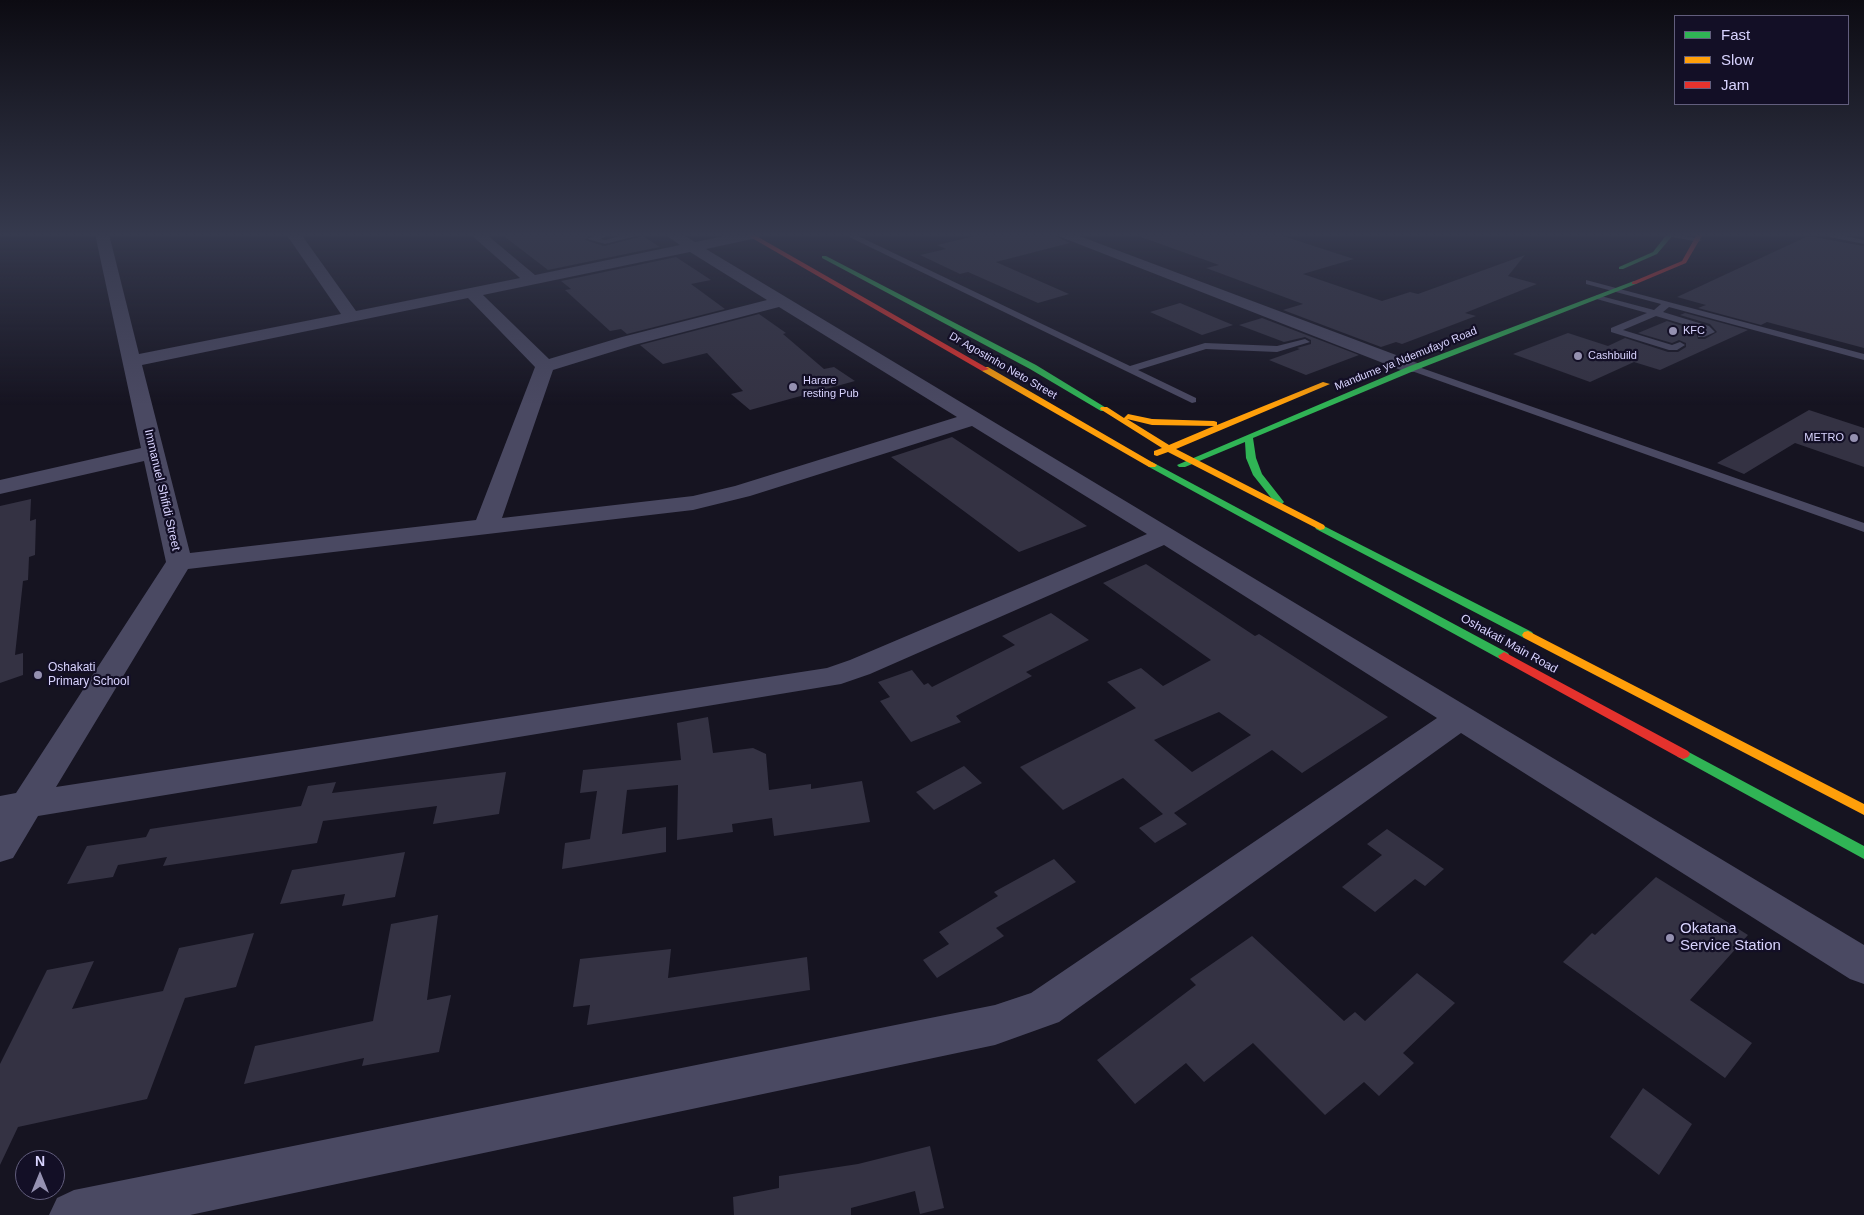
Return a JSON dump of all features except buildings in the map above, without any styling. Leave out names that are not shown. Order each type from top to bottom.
[{"type":"main road","name":"Dr Agostinho Neto Street","points":[[848,291],[1142,459]]},
{"type":"main road","name":"Dr Agostinho Neto Street","points":[[887,291],[1032,367],[1168,448]]},
{"type":"main road","name":"Mandume ya Ndemufayo Road","points":[[1166,473],[1413,368],[1616,291]]},
{"type":"main road","name":"Mandume ya Ndemufayo Road","points":[[1371,366],[1407,352]]},
{"type":"main road","name":"Mandume ya Ndemufayo Road","points":[[1142,459],[1335,380]]},
{"type":"main road","points":[[1109,413],[1152,422],[1229,424]]},
{"type":"main road","points":[[1249,437],[1252,458],[1258,476],[1284,508]]},
{"type":"main road","name":"Oshakati Main Road","points":[[1168,448],[1864,810]]},
{"type":"main road","name":"Oshakati Main Road","points":[[1142,459],[1864,853]]},
{"type":"street","name":"Immanuel Shifidi Street","points":[[0,848],[14,807],[179,562],[115,291]]},
{"type":"street","points":[[333,291],[351,316]]},
{"type":"street","points":[[132,362],[479,291]]},
{"type":"street","points":[[764,291],[972,419],[1166,535],[1864,966]]},
{"type":"street","points":[[1209,291],[1413,368]]},
{"type":"street","points":[[472,292],[545,366]]},
{"type":"street","points":[[545,366],[628,341],[781,301]]},
{"type":"street","points":[[486,527],[545,366]]},
{"type":"street","points":[[179,562],[693,503],[719,498],[972,419]]},
{"type":"street","points":[[0,487],[153,452]]},
{"type":"street","points":[[14,807],[830,677],[860,667],[1166,535]]},
{"type":"street","points":[[74,1215],[994,1025],[1036,1011],[1044,1008],[1460,718]]},
{"type":"lane","points":[[964,291],[1192,400]]},
{"type":"lane","points":[[1621,291],[1864,357]]},
{"type":"lane","points":[[1597,298],[1706,328],[1710,332],[1701,335]]},
{"type":"lane","points":[[1668,303],[1656,313],[1614,330],[1673,348],[1680,345]]},
{"type":"lane","points":[[1128,370],[1205,346],[1277,349],[1305,342]]},
{"type":"lane","points":[[1413,368],[1864,528]]},
{"type":"traffic: fast","points":[[888,291],[1033,367],[1104,409]]},
{"type":"traffic: fast","points":[[1182,465],[1413,368],[1614,291]]},
{"type":"traffic: fast","points":[[1249,437],[1251,458],[1258,475],[1279,502]]},
{"type":"traffic: fast","points":[[1152,465],[1504,656]]},
{"type":"traffic: fast","points":[[1320,527],[1528,635]]},
{"type":"traffic: fast","points":[[1683,754],[1864,853]]},
{"type":"traffic: slow","points":[[985,369],[1152,465]]},
{"type":"traffic: slow","points":[[1157,453],[1326,384]]},
{"type":"traffic: slow","points":[[1104,409],[1168,448],[1320,527]]},
{"type":"traffic: slow","points":[[1128,417],[1152,422],[1214,424]]},
{"type":"traffic: slow","points":[[1528,635],[1864,810]]},
{"type":"traffic: jam","points":[[848,291],[985,369]]},
{"type":"traffic: jam","points":[[1504,656],[1683,754]]},
{"type":"place","name":"KFC","points":[[1673,331]]},
{"type":"place","name":"Cashbuild","points":[[1578,356]]},
{"type":"place","name":"Harare resting Pub","points":[[793,387]]},
{"type":"place","name":"METRO","points":[[1854,438]]},
{"type":"place","name":"Oshakati Primary School","points":[[38,675]]},
{"type":"place","name":"Okatana Service Station","points":[[1670,938]]}]
